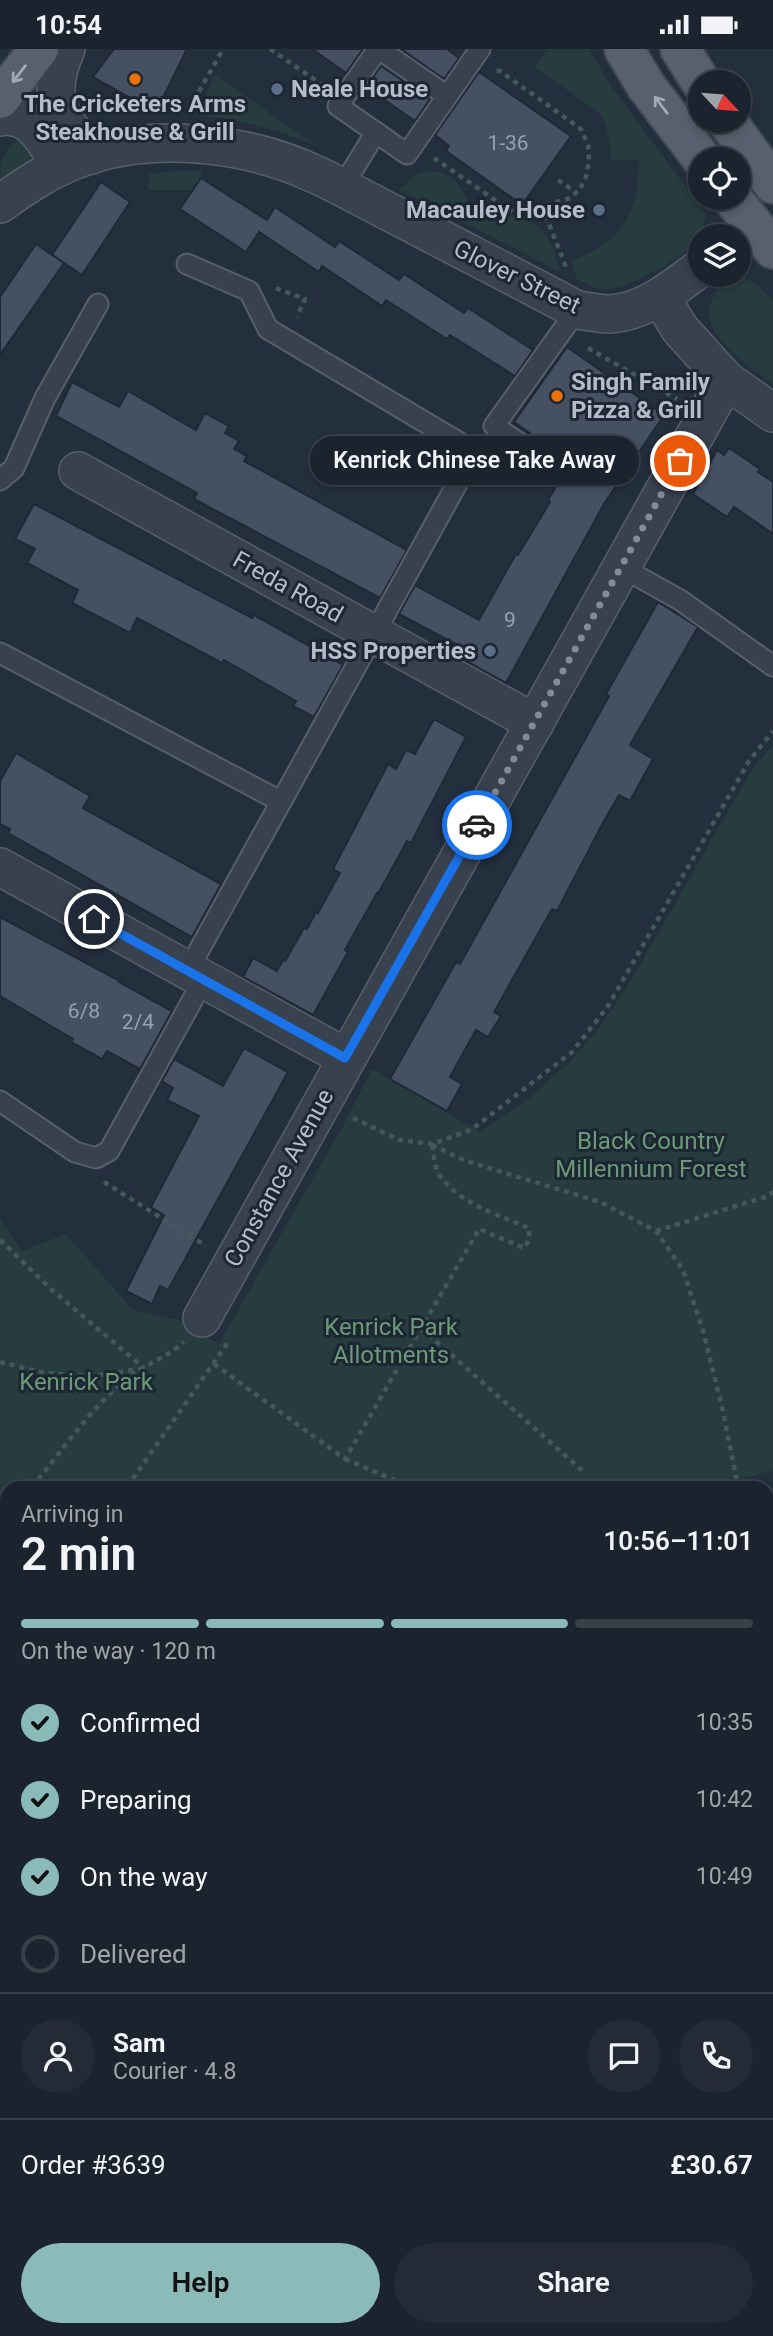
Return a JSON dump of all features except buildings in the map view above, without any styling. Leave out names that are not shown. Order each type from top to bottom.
[{"type":"main road","points":[[0,99],[39,49]]},
{"type":"main road","points":[[624,49],[646,86],[693,147]]},
{"type":"main road","points":[[680,49],[693,70]]},
{"type":"main road","points":[[736,133],[773,184]]},
{"type":"main road","points":[[739,210],[755,239]]},
{"type":"street","points":[[66,49],[57,70],[56,97],[76,161]]},
{"type":"street","points":[[0,117],[24,120],[76,161]]},
{"type":"street","name":"Glover Street","points":[[0,204],[37,178],[76,161],[125,145],[215,145],[256,154],[316,174],[580,328],[611,314],[636,309],[661,298],[688,277]]},
{"type":"street","points":[[661,298],[680,328],[726,380],[773,413]]},
{"type":"street","name":"Constance Avenue","points":[[213,1328],[322,1099],[726,380]]},
{"type":"street","name":"Freda Road","points":[[78,471],[535,723]]},
{"type":"street","points":[[0,867],[345,1058]]},
{"type":"lane","points":[[447,96],[379,49],[338,106],[407,154],[480,49]]},
{"type":"lane","points":[[341,188],[376,132]]},
{"type":"lane","points":[[0,1101],[75,1152],[96,1158],[109,1151],[280,801],[472,455],[465,446],[268,329],[249,291],[187,264]]},
{"type":"lane","points":[[0,480],[14,468],[44,398],[98,304]]},
{"type":"lane","points":[[566,474],[494,426],[580,328]]},
{"type":"lane","points":[[621,567],[680,600],[773,666]]},
{"type":"lane","points":[[0,653],[280,801]]},
{"type":"path","points":[[197,120],[197,95],[223,49]]},
{"type":"path","points":[[270,49],[328,89]]},
{"type":"path","points":[[425,164],[431,156],[514,212],[571,198],[577,193],[586,177],[589,160],[588,145],[582,129],[500,71],[488,70]]},
{"type":"path","points":[[558,180],[577,193]]},
{"type":"path","points":[[542,206],[567,274]]},
{"type":"path","points":[[580,328],[687,404]]},
{"type":"path","points":[[432,1145],[471,1130],[572,1052],[608,1006],[749,761],[773,731]]},
{"type":"path","points":[[322,1099],[363,1124],[399,1140],[432,1145],[466,1161],[600,1202],[656,1231],[683,1270],[703,1331],[737,1481]]},
{"type":"path","points":[[345,1459],[480,1229],[524,1248],[529,1240],[529,1228],[478,1206],[453,1190],[438,1174],[432,1145]]},
{"type":"path","points":[[92,1157],[100,1179],[216,1252]]},
{"type":"path","points":[[656,1231],[765,1197],[773,1192]]},
{"type":"path","points":[[0,1240],[52,1290],[144,1368]]},
{"type":"path","points":[[37,1481],[96,1407],[130,1375],[169,1355],[190,1337],[213,1328],[229,1341],[131,1481]]},
{"type":"path","points":[[421,1328],[584,1472]]},
{"type":"path","points":[[0,1362],[44,1373],[93,1376],[144,1368]]},
{"type":"path","points":[[214,1364],[345,1459],[397,1481]]},
{"type":"green space","points":[[547,49],[589,49],[611,86],[688,190],[688,210],[703,210],[705,213],[704,224],[688,224],[688,250],[657,270],[617,287],[600,289],[577,279],[572,261],[589,253],[615,234],[631,210],[636,195],[638,160],[612,160],[606,124],[598,112],[535,67]]},
{"type":"green space","points":[[214,74],[317,146],[261,127],[203,116],[207,92]]},
{"type":"green space","points":[[25,134],[32,152],[27,164],[0,181],[5,154]]},
{"type":"green space","points":[[202,170],[201,178],[192,190],[148,190],[149,173]]},
{"type":"green space","points":[[426,171],[444,174],[457,183],[466,196],[470,214],[503,215],[530,221],[549,239],[559,271],[446,214],[448,209],[428,199],[426,203],[399,190],[415,175]]},
{"type":"green space","points":[[751,281],[773,301],[773,385],[730,349],[716,332],[709,314],[718,287],[751,287]]},
{"type":"green space","points":[[773,745],[773,1471],[733,1481],[0,1481],[0,1219],[22,1251],[66,1234],[133,1310],[178,1320],[219,1344],[344,1124],[372,1069],[480,1132],[528,1099],[571,1061],[602,1024],[629,984],[753,768]]},
{"type":"way so far","points":[[477,825],[680,461]]},
{"type":"place","name":"The Cricketers Arms Steakhouse & Grill","points":[[135,79]]},
{"type":"place","name":"Neale House","points":[[277,89]]},
{"type":"place","name":"Macauley House","points":[[599,210]]},
{"type":"place","name":"Singh Family Pizza & Grill","points":[[557,396]]},
{"type":"place","name":"Kenrick Chinese Take Away","points":[[680,461]]},
{"type":"place","name":"HSS Properties","points":[[490,651]]},
{"type":"route","points":[[94,919],[345,1058],[477,825]]},
{"type":"park label","name":"Black Country Millennium Forest","points":[[651,1155]]},
{"type":"park label","name":"Kenrick Park Allotments","points":[[391,1341]]},
{"type":"park label","name":"Kenrick Park","points":[[86,1382]]}]
